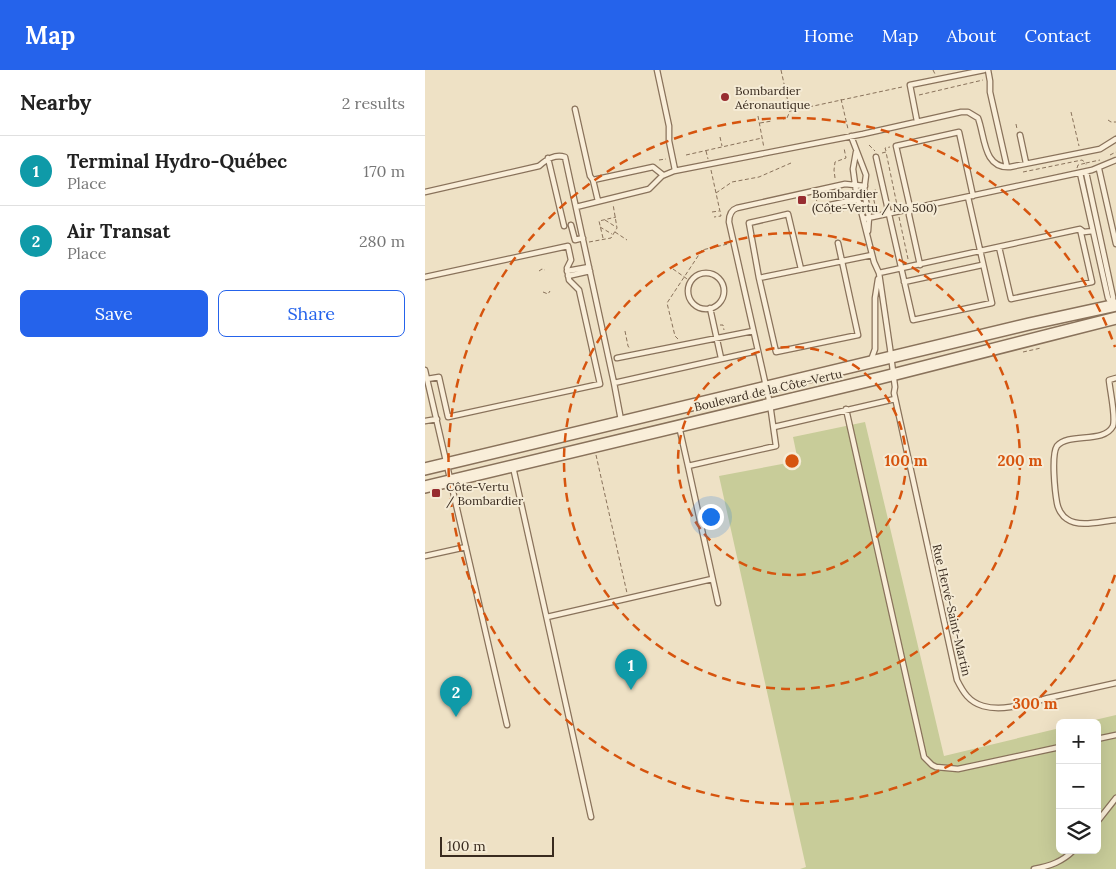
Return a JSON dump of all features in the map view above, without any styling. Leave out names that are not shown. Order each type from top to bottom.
[{"type":"street","name":"Boulevard de la Côte-Vertu","points":[[425,469],[1114,305]]},
{"type":"street","name":"Boulevard de la Côte-Vertu","points":[[425,487],[1116,320]]},
{"type":"lane","points":[[657,70],[669,126],[669,141],[675,170]]},
{"type":"lane","points":[[917,121],[909,85],[984,70]]},
{"type":"lane","points":[[988,70],[990,92],[1007,167]]},
{"type":"lane","points":[[575,109],[590,176],[593,180],[598,201]]},
{"type":"lane","points":[[576,207],[649,189],[663,175],[675,170],[851,136],[961,112],[972,114],[979,121],[989,157],[998,166],[1007,167],[1100,149],[1116,139]]},
{"type":"lane","points":[[878,154],[888,214],[913,320],[992,303],[979,252],[959,132],[896,146],[920,264]]},
{"type":"lane","points":[[1020,135],[1026,163]]},
{"type":"lane","points":[[851,136],[865,170],[866,200],[869,217],[868,233]]},
{"type":"lane","points":[[856,152],[853,168],[859,202],[868,233]]},
{"type":"lane","points":[[425,192],[539,166],[548,158],[561,156],[566,159],[621,422]]},
{"type":"lane","points":[[548,158],[564,226]]},
{"type":"lane","points":[[863,219],[1083,172],[1099,168],[1116,160]]},
{"type":"lane","points":[[593,180],[653,167],[663,175]]},
{"type":"lane","points":[[1099,168],[1116,244]]},
{"type":"lane","points":[[1083,172],[1093,231],[1108,298],[1114,305]]},
{"type":"lane","points":[[1083,172],[1113,297],[1116,320]]},
{"type":"lane","points":[[688,466],[776,446],[770,404],[729,222],[731,213],[737,208],[845,184],[865,186]]},
{"type":"lane","points":[[831,208],[866,200]]},
{"type":"lane","points":[[801,269],[788,214],[749,223],[776,352],[858,335],[839,243]]},
{"type":"lane","points":[[571,225],[575,240],[583,238]]},
{"type":"lane","points":[[870,362],[875,349],[875,298],[879,272],[1080,230],[1084,232],[1093,231]]},
{"type":"lane","points":[[999,247],[1011,299],[1092,282],[1080,230]]},
{"type":"lane","name":"Rue Hervé-Saint-Martin","points":[[868,233],[879,272],[895,399],[957,680],[966,696],[973,702],[983,706],[1005,707],[1116,683]]},
{"type":"lane","points":[[425,277],[568,246],[571,260],[568,273],[570,282],[579,290],[600,384],[448,417],[439,377],[427,379]]},
{"type":"lane","points":[[759,278],[873,255]]},
{"type":"lane","points":[[903,282],[983,265]]},
{"type":"lane","points":[[568,273],[590,269]]},
{"type":"lane","points":[[705,272],[717,276],[721,280],[724,291],[720,302],[710,308],[698,307],[690,299],[688,287],[691,281],[699,273],[705,272]]},
{"type":"lane","points":[[710,308],[721,358]]},
{"type":"lane","points":[[617,358],[753,330]]},
{"type":"lane","points":[[614,383],[757,351]]},
{"type":"lane","points":[[425,370],[507,725]]},
{"type":"lane","points":[[1116,378],[1109,380],[1115,421],[1112,428],[1105,434],[1059,444],[1055,450],[1054,460],[1057,504],[1067,520],[1077,523],[1116,520]]},
{"type":"lane","points":[[774,427],[895,399]]},
{"type":"lane","points":[[846,409],[924,757],[936,767],[958,769],[1056,748]]},
{"type":"lane","points":[[425,421],[437,419]]},
{"type":"lane","points":[[679,426],[718,603]]},
{"type":"lane","points":[[512,465],[591,817]]},
{"type":"lane","points":[[425,556],[466,547]]},
{"type":"lane","points":[[547,617],[713,579]]},
{"type":"lane","points":[[1101,738],[1116,735]]},
{"type":"lane","points":[[1101,817],[1116,798]]},
{"type":"lane","points":[[1034,869],[1054,865],[1070,854]]},
{"type":"path","points":[[781,70],[790,111],[787,118],[783,119]]},
{"type":"path","points":[[933,70],[936,75]]},
{"type":"path","points":[[977,76],[979,82]]},
{"type":"path","points":[[916,94],[919,95],[979,82],[985,79]]},
{"type":"path","points":[[790,111],[902,87]]},
{"type":"path","points":[[841,99],[848,129]]},
{"type":"path","points":[[1071,112],[1080,149]]},
{"type":"path","points":[[758,116],[764,148]]},
{"type":"path","points":[[759,124],[772,120]]},
{"type":"path","points":[[1108,120],[1116,122]]},
{"type":"path","points":[[720,137],[722,147]]},
{"type":"path","points":[[686,155],[762,138]]},
{"type":"path","points":[[869,145],[878,154],[886,152]]},
{"type":"path","points":[[835,178],[835,162],[846,158],[843,148]]},
{"type":"path","points":[[887,148],[885,148],[898,208]]},
{"type":"path","points":[[706,151],[708,159]]},
{"type":"path","points":[[1077,168],[1078,165],[1116,152]]},
{"type":"path","points":[[659,160],[666,159]]},
{"type":"path","points":[[1023,172],[1082,160],[1086,163]]},
{"type":"path","points":[[716,193],[732,182],[759,177],[791,163]]},
{"type":"path","points":[[1050,166],[1051,170]]},
{"type":"path","points":[[711,169],[721,216],[714,218]]},
{"type":"path","points":[[887,187],[893,186]]},
{"type":"path","points":[[871,191],[879,189]]},
{"type":"path","points":[[816,197],[818,208],[816,209]]},
{"type":"path","points":[[590,242],[611,238],[615,232],[617,228],[613,203]]},
{"type":"path","points":[[713,212],[720,210]]},
{"type":"path","points":[[899,216],[909,262]]},
{"type":"path","points":[[603,239],[599,221],[616,217]]},
{"type":"path","points":[[604,220],[617,228]]},
{"type":"path","points":[[600,226],[613,234]]},
{"type":"path","points":[[615,232],[627,240]]},
{"type":"path","points":[[675,336],[667,303],[702,250],[729,244]]},
{"type":"path","points":[[539,271],[542,268],[545,270]]},
{"type":"path","points":[[673,269],[691,281]]},
{"type":"path","points":[[543,292],[548,294],[550,291]]},
{"type":"path","points":[[625,331],[628,346]]},
{"type":"path","points":[[594,446],[629,598]]},
{"type":"green space","points":[[865,422],[944,756],[1056,729],[1056,854],[1101,854],[1101,719],[1099,719],[1116,715],[1116,869],[800,869],[806,867],[719,476],[798,461],[793,437]]},
{"type":"place","name":"Bombardier Aéronautique","points":[[725,97]]},
{"type":"place","name":"Bombardier (Côte-Vertu / No 500)","points":[[802,200]]},
{"type":"place","name":"Côte-Vertu / Bombardier","points":[[436,493]]},
{"type":"place","name":"Terminal Hydro-Québec","points":[[631,690]]},
{"type":"place","name":"Air Transat","points":[[456,717]]}]
